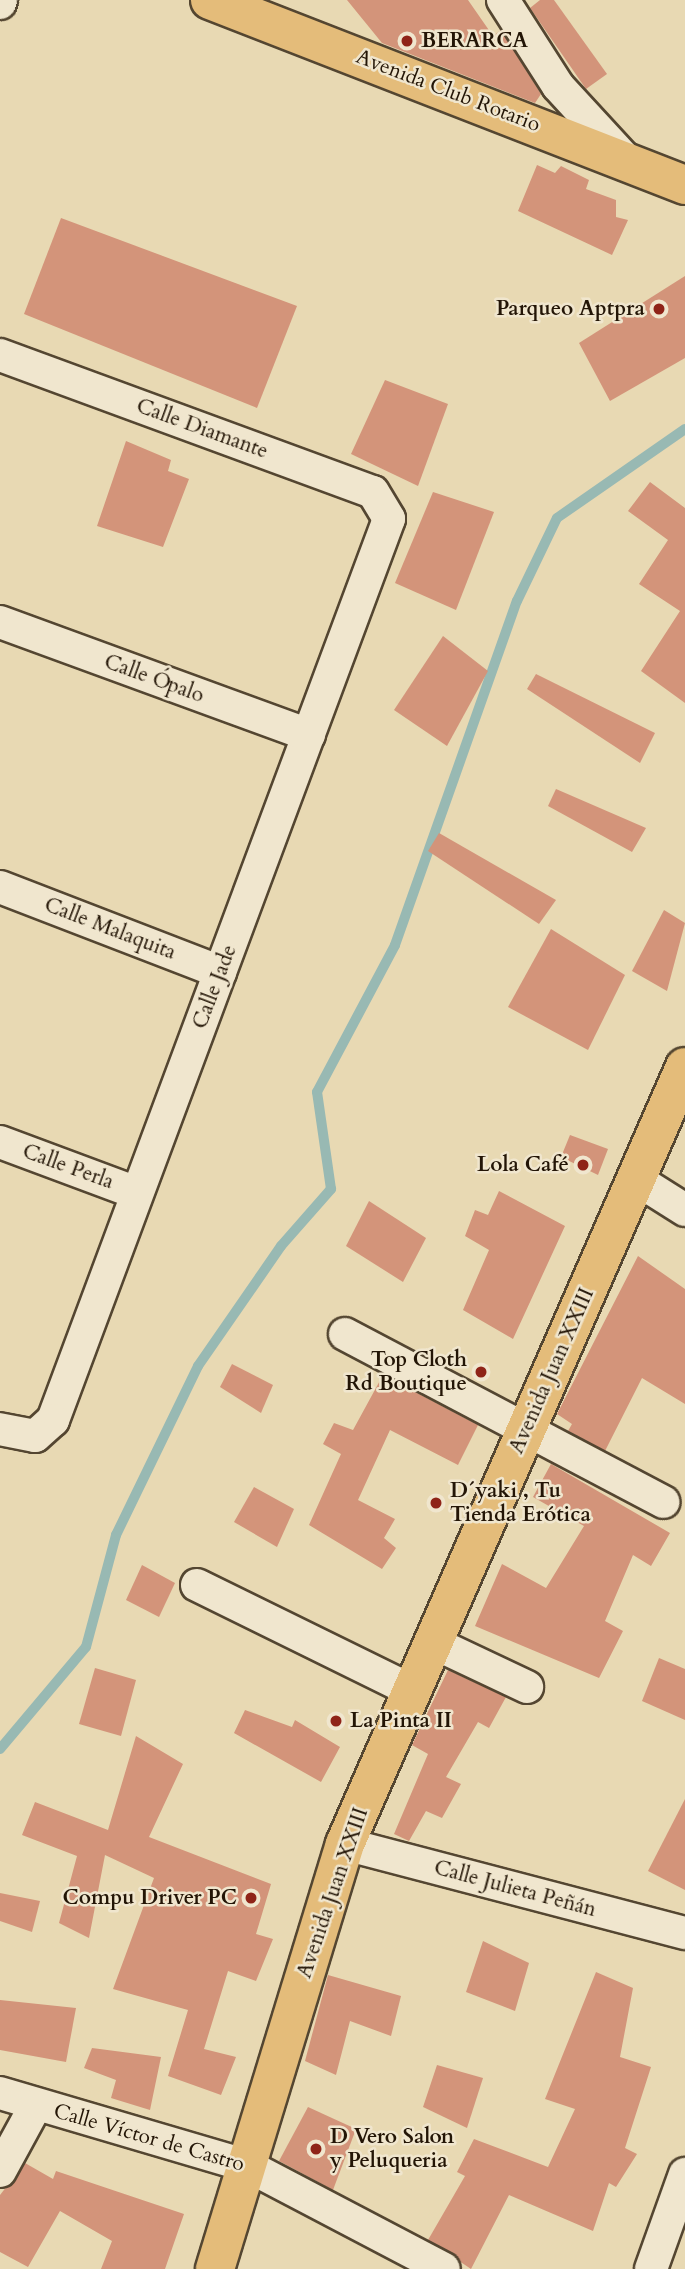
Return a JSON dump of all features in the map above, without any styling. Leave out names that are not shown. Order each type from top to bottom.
[{"type":"main road","name":"Avenida Club Rotario","points":[[210,0],[685,185]]},
{"type":"main road","name":"Avenida Juan XXIII","points":[[215,2269],[345,1844],[685,1067]]},
{"type":"street","points":[[503,0],[558,86],[626,160]]},
{"type":"street","name":"Calle Diamante","points":[[0,355],[373,492],[389,519]]},
{"type":"street","name":"Calle Jade","points":[[11,1433],[43,1433],[54,1420],[389,519]]},
{"type":"street","name":"Calle Ópalo","points":[[0,622],[309,736]]},
{"type":"street","name":"Calle Malaquita","points":[[0,887],[220,972]]},
{"type":"street","name":"Calle Perla","points":[[0,1142],[137,1193]]},
{"type":"street","points":[[636,1179],[685,1210]]},
{"type":"street","points":[[345,1334],[528,1427],[663,1502]]},
{"type":"street","points":[[197,1585],[412,1691]]},
{"type":"street","points":[[433,1643],[527,1687]]},
{"type":"street","name":"Calle Julieta Peñán","points":[[345,1844],[685,1933]]},
{"type":"street","name":"Calle Víctor de Castro","points":[[0,2093],[248,2166],[444,2269]]},
{"type":"street","points":[[0,2171],[36,2105]]},
{"type":"street","points":[[651,2269],[685,2174]]},
{"type":"building","points":[[347,0],[468,0],[493,36],[501,30],[541,94],[535,103],[382,43]]},
{"type":"building","points":[[540,0],[554,0],[607,74],[586,89],[530,8]]},
{"type":"building","points":[[537,165],[555,173],[561,166],[589,180],[586,189],[616,200],[616,217],[628,220],[612,255],[518,211]]},
{"type":"building","points":[[61,218],[297,306],[257,408],[24,314]]},
{"type":"building","name":"Parqueo Aptpra","points":[[685,276],[685,358],[610,401],[579,343]]},
{"type":"building","points":[[385,380],[448,404],[418,486],[351,454]]},
{"type":"building","points":[[126,441],[171,460],[168,471],[189,479],[163,547],[97,526]]},
{"type":"building","points":[[650,482],[685,508],[685,703],[641,671],[680,611],[639,584],[668,540],[628,511]]},
{"type":"building","points":[[433,492],[494,512],[456,610],[395,583]]},
{"type":"building","points":[[443,636],[488,671],[447,746],[394,710]]},
{"type":"building","points":[[536,674],[655,733],[640,763],[527,689]]},
{"type":"building","points":[[556,789],[646,828],[632,852],[548,806]]},
{"type":"building","points":[[439,833],[556,900],[539,924],[428,851]]},
{"type":"building","points":[[664,910],[685,923],[667,991],[632,971]]},
{"type":"building","points":[[551,929],[625,975],[588,1050],[508,1007]]},
{"type":"building","points":[[570,1135],[608,1149],[598,1175],[561,1157]]},
{"type":"building","points":[[499,1191],[565,1226],[513,1339],[463,1310],[489,1250],[465,1236],[475,1210],[488,1215]]},
{"type":"building","points":[[369,1201],[426,1238],[403,1282],[346,1246]]},
{"type":"building","points":[[638,1256],[685,1289],[685,1404],[642,1378],[605,1451],[568,1431],[572,1424],[557,1414]]},
{"type":"building","points":[[232,1364],[273,1385],[261,1413],[220,1387]]},
{"type":"building","points":[[383,1375],[478,1425],[458,1465],[390,1430],[358,1500],[395,1519],[384,1538],[396,1548],[382,1569],[309,1525],[341,1454],[323,1444],[334,1423],[353,1430]]},
{"type":"building","points":[[551,1464],[670,1533],[651,1566],[633,1555],[605,1621],[623,1631],[599,1678],[475,1626],[502,1564],[546,1588],[584,1526],[533,1497]]},
{"type":"building","points":[[254,1487],[294,1509],[277,1547],[234,1522]]},
{"type":"building","points":[[142,1565],[175,1583],[159,1617],[126,1600]]},
{"type":"building","points":[[659,1658],[685,1669],[685,1720],[642,1701]]},
{"type":"building","points":[[95,1668],[136,1680],[121,1736],[79,1724]]},
{"type":"building","points":[[448,1670],[506,1697],[489,1728],[478,1722],[446,1777],[461,1784],[442,1818],[426,1811],[409,1841],[394,1834],[428,1754],[412,1745]]},
{"type":"building","points":[[245,1710],[292,1727],[295,1720],[340,1747],[321,1782],[234,1733]]},
{"type":"building","points":[[136,1736],[183,1764],[149,1837],[271,1884],[256,1934],[273,1939],[256,1981],[228,1971],[204,2049],[236,2057],[221,2095],[168,2076],[188,2010],[113,1989],[154,1878],[105,1855],[89,1938],[59,1923],[77,1856],[22,1835],[35,1802],[108,1830]]},
{"type":"building","points":[[685,1799],[685,1890],[648,1871]]},
{"type":"building","points":[[0,1893],[40,1901],[32,1932],[0,1921]]},
{"type":"building","points":[[483,1941],[529,1963],[515,2011],[466,1992]]},
{"type":"building","points":[[596,1972],[633,1988],[620,2057],[651,2067],[625,2148],[637,2154],[616,2187],[609,2183],[593,2231],[509,2195],[471,2269],[428,2240],[465,2176],[457,2172],[474,2139],[548,2167],[575,2109],[545,2099]]},
{"type":"building","points":[[328,1975],[401,1996],[391,2036],[350,2021],[336,2075],[305,2061]]},
{"type":"building","points":[[0,2000],[76,2008],[66,2062],[0,2050]]},
{"type":"building","points":[[92,2048],[161,2057],[150,2110],[111,2098],[116,2080],[84,2068]]},
{"type":"building","points":[[437,2065],[483,2078],[467,2128],[423,2107]]},
{"type":"building","points":[[308,2107],[356,2129],[333,2190],[279,2161]]},
{"type":"building","points":[[25,2163],[53,2179],[56,2171],[184,2214],[165,2269],[101,2269],[112,2241],[60,2211],[28,2267],[0,2252],[0,2195]]},
{"type":"waterway","points":[[0,1749],[86,1647],[116,1535],[198,1366],[281,1246],[331,1189],[317,1092],[395,945],[517,601],[557,518],[685,429]]},
{"type":"place","name":"BERARCA","points":[[407,41]]},
{"type":"place","name":"Parqueo Aptpra","points":[[659,309]]},
{"type":"place","name":"Lola Café","points":[[583,1165]]},
{"type":"place","name":"Top Cloth Rd Boutique","points":[[481,1372]]},
{"type":"place","name":"D´yaki , Tu Tienda Erótica","points":[[436,1503]]},
{"type":"place","name":"La Pinta II","points":[[336,1721]]},
{"type":"place","name":"Compu Driver PC","points":[[251,1898]]},
{"type":"place","name":"D Vero Salon y Peluqueria","points":[[316,2149]]}]
